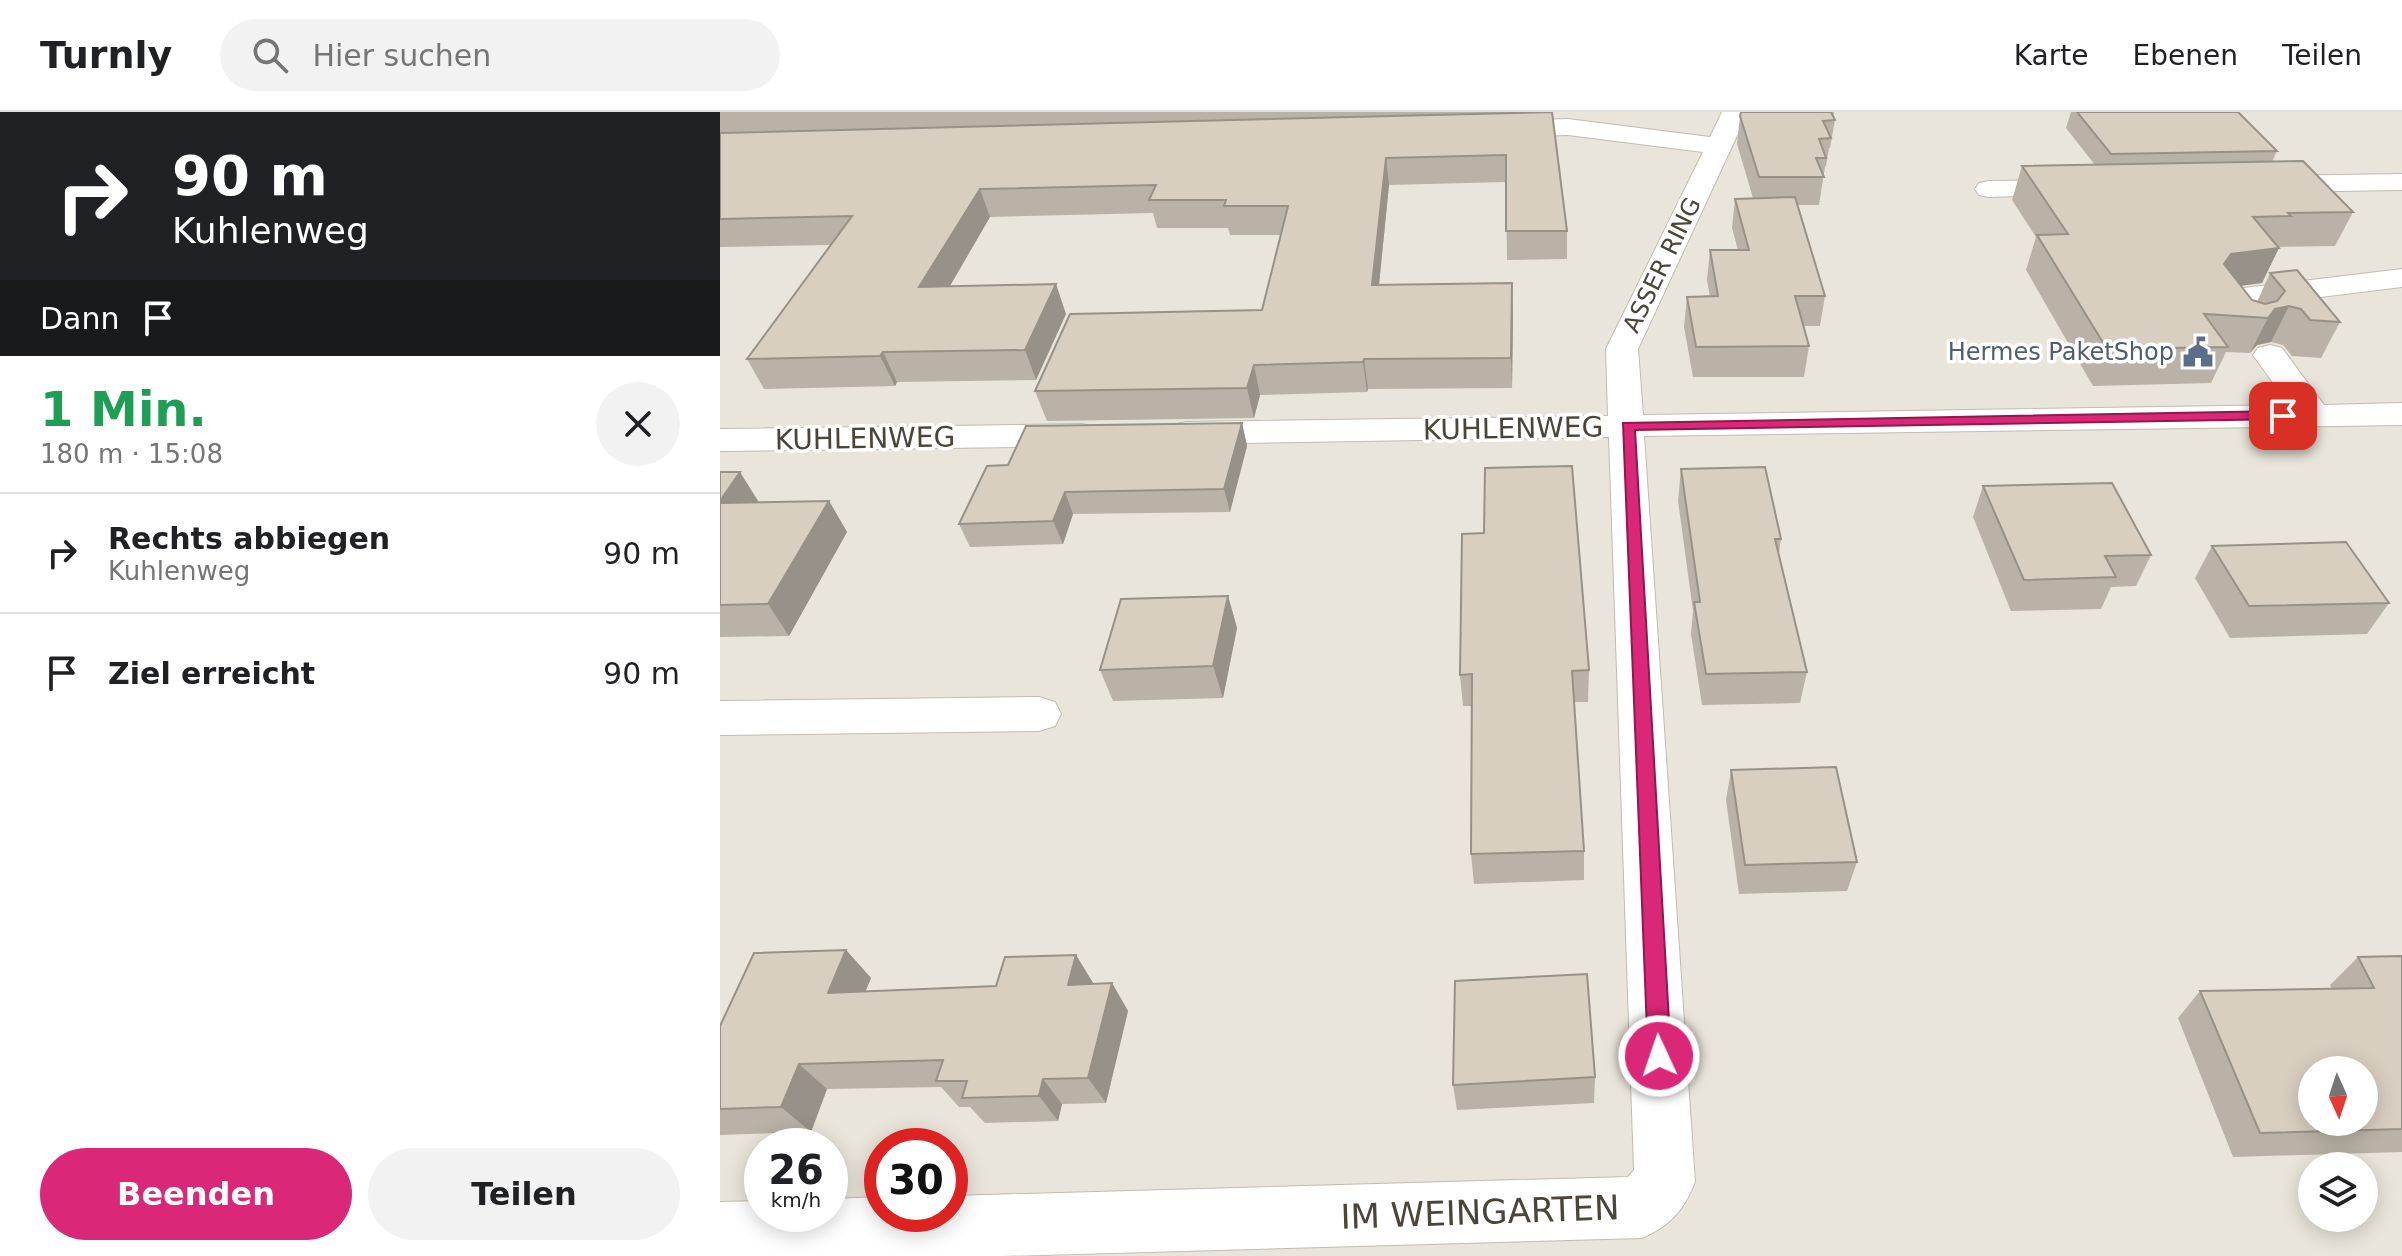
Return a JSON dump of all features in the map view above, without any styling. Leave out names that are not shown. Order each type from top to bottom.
[{"type":"street","name":"ASSER RING","points":[[1628,426],[1622,349],[1735,112]]},
{"type":"street","points":[[1473,130],[1568,127],[1719,146]]},
{"type":"street","points":[[2243,185],[2402,182]]},
{"type":"street","points":[[1989,189],[2100,187]]},
{"type":"street","points":[[2248,327],[2227,299],[2402,278]]},
{"type":"street","points":[[2270,355],[2314,415]]},
{"type":"street","name":"KUHLENWEG","points":[[1161,434],[2402,414]]},
{"type":"street","name":"IM WEINGARTEN","points":[[720,1233],[1642,1207],[1665,1182],[1628,426]]},
{"type":"street","name":"KUHLENWEG","points":[[720,440],[1113,434]]},
{"type":"street","points":[[720,718],[1039,714]]},
{"type":"shaded area","points":[[720,112],[2402,112],[2402,1256],[720,1256]]},
{"type":"building","points":[[1552,112],[1567,231],[1506,231],[1506,155],[1386,158],[1372,285],[1512,283],[1511,358],[1364,359],[1363,362],[1254,365],[1247,388],[1035,391],[1070,314],[1262,310],[1288,206],[1224,206],[1226,200],[1149,200],[1156,185],[980,189],[919,287],[1056,284],[1025,350],[883,352],[880,356],[747,359],[852,216],[720,219],[720,133]]},
{"type":"building","points":[[1741,112],[1831,112],[1835,120],[1823,121],[1831,138],[1819,139],[1826,158],[1816,158],[1824,177],[1759,177]]},
{"type":"building","points":[[2077,112],[2238,112],[2277,151],[2111,154]]},
{"type":"building","points":[[2303,161],[2353,212],[2253,217],[2279,248],[2231,254],[2224,264],[2252,300],[2265,304],[2277,301],[2285,291],[2270,273],[2297,270],[2340,322],[2310,320],[2301,309],[2289,306],[2275,309],[2268,318],[2204,314],[2228,347],[2107,349],[2037,235],[2068,234],[2022,166]]},
{"type":"building","points":[[1795,197],[1825,296],[1795,296],[1809,346],[1696,347],[1687,297],[1718,296],[1710,250],[1749,250],[1735,199]]},
{"type":"building","points":[[1242,423],[1224,489],[1065,492],[1053,521],[959,524],[987,466],[1008,465],[1026,426]]},
{"type":"building","points":[[1572,466],[1589,670],[1572,671],[1584,851],[1471,854],[1472,674],[1460,675],[1462,534],[1484,533],[1485,468]]},
{"type":"building","points":[[1765,467],[1781,539],[1775,539],[1807,672],[1706,674],[1694,602],[1700,602],[1681,469]]},
{"type":"building","points":[[720,472],[740,472],[720,501]]},
{"type":"building","points":[[2112,483],[2151,555],[2105,556],[2116,577],[2024,580],[1983,486]]},
{"type":"building","points":[[829,501],[768,604],[720,605],[720,503]]},
{"type":"building","points":[[2346,542],[2389,603],[2249,606],[2212,546]]},
{"type":"building","points":[[1228,596],[1213,666],[1100,670],[1121,599]]},
{"type":"building","points":[[1836,767],[1857,862],[1745,865],[1731,770]]},
{"type":"building","points":[[846,950],[828,993],[996,986],[1005,957],[1076,955],[1068,985],[1112,983],[1088,1078],[1043,1079],[1039,1096],[962,1098],[967,1081],[936,1081],[943,1060],[799,1064],[781,1107],[720,1109],[720,1026],[754,953]]},
{"type":"building","points":[[2402,956],[2402,1129],[2378,1130],[2378,1056],[2298,1056],[2298,1132],[2260,1133],[2200,991],[2374,988],[2358,957]]},
{"type":"building","points":[[1587,974],[1595,1077],[1453,1085],[1455,981]]},
{"type":"place","name":"Hermes PaketShop","points":[[2198,352]]},
{"type":"route","points":[[1659,1056],[1628,426],[2283,416]]}]
